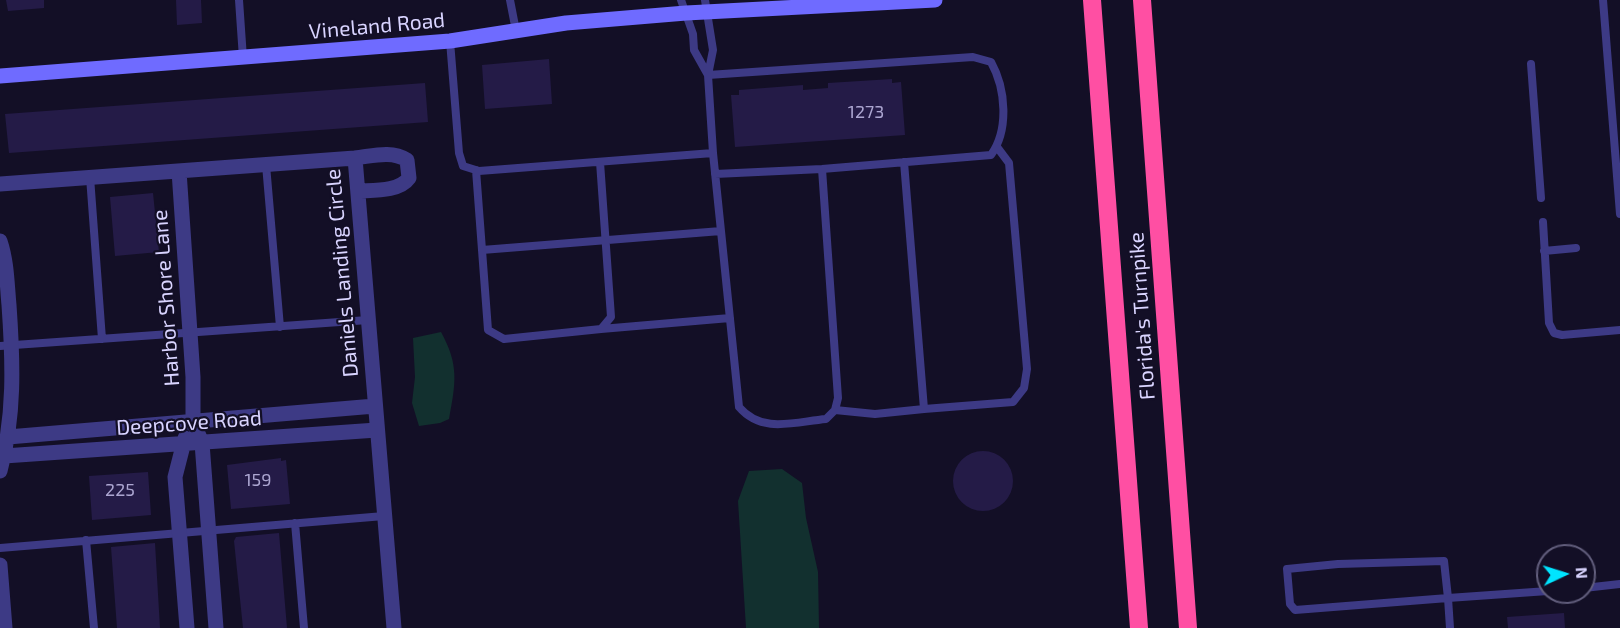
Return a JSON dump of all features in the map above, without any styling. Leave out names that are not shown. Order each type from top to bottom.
[{"type":"highway","name":"Florida's Turnpike","points":[[1092,0],[1139,628]]},
{"type":"highway","name":"Florida's Turnpike","points":[[1142,0],[1188,628]]},
{"type":"main road","name":"Vineland Road","points":[[0,75],[450,41],[684,7],[935,0]]},
{"type":"street","points":[[355,158],[393,153],[400,155],[407,160],[409,178],[405,184],[396,187],[358,191]]},
{"type":"street","name":"Daniels Landing Circle","points":[[0,184],[355,158],[393,628]]},
{"type":"street","name":"Harbor Shore Lane","points":[[179,171],[190,333],[193,421],[202,443],[216,628]]},
{"type":"street","points":[[0,241],[7,273],[6,346],[14,374],[8,437],[2,464]]},
{"type":"street","name":"Deepcove Road","points":[[8,437],[375,406]]},
{"type":"street","name":"Harbor Shore Lane","points":[[187,628],[175,477],[182,445],[193,421]]},
{"type":"street","name":"Deepcove Road","points":[[2,464],[202,443],[377,430]]},
{"type":"street","points":[[0,566],[5,628]]},
{"type":"lane","points":[[238,0],[243,58]]},
{"type":"lane","points":[[510,0],[516,31]]},
{"type":"lane","points":[[1603,0],[1620,214]]},
{"type":"lane","points":[[707,6],[713,50],[708,75],[713,153],[739,407],[749,419],[764,425],[826,419],[835,410],[837,398],[822,169]]},
{"type":"lane","points":[[684,7],[693,33],[694,50],[708,75]]},
{"type":"lane","points":[[450,41],[459,153],[463,166],[476,170],[713,153]]},
{"type":"lane","points":[[708,75],[973,57],[991,62],[1000,77],[1003,128],[997,147],[990,155],[822,169],[715,174]]},
{"type":"lane","points":[[1531,64],[1541,198]]},
{"type":"lane","points":[[835,410],[875,414],[1013,402],[1024,388],[1027,369],[1009,162],[997,147]]},
{"type":"lane","points":[[600,162],[611,317],[601,329]]},
{"type":"lane","points":[[904,162],[924,409]]},
{"type":"lane","points":[[267,165],[280,327]]},
{"type":"lane","points":[[476,170],[488,330],[504,339],[730,318]]},
{"type":"lane","points":[[90,177],[102,339]]},
{"type":"lane","points":[[1542,222],[1549,323],[1554,333],[1562,335],[1620,330]]},
{"type":"lane","points":[[482,250],[606,242],[721,231]]},
{"type":"lane","points":[[1544,251],[1576,248]]},
{"type":"lane","points":[[6,346],[368,320]]},
{"type":"lane","points":[[0,548],[384,516]]},
{"type":"lane","points":[[295,523],[303,628]]},
{"type":"lane","points":[[86,540],[94,628]]},
{"type":"lane","points":[[1450,628],[1448,598],[1444,561],[1338,564],[1287,569],[1290,604],[1295,610],[1448,598],[1536,592]]},
{"type":"lane","points":[[1596,587],[1620,584]]},
{"type":"green space","points":[[441,332],[451,354],[454,374],[449,419],[440,423],[419,426],[412,403],[415,377],[413,338]]},
{"type":"green space","points":[[782,469],[802,483],[806,518],[818,572],[819,628],[746,628],[738,501],[749,471]]},
{"type":"building","points":[[6,0],[44,0],[44,8],[8,11]]},
{"type":"building","points":[[176,0],[201,0],[202,23],[177,25]]},
{"type":"building","points":[[549,59],[552,104],[485,109],[482,65]]},
{"type":"building","points":[[892,79],[892,83],[901,82],[905,135],[735,147],[731,95],[739,95],[739,90],[803,85],[803,90],[828,88],[828,83]]},
{"type":"building","points":[[425,83],[428,122],[9,153],[5,114]]},
{"type":"building","points":[[153,193],[159,252],[115,256],[110,197]]},
{"type":"building","points":[[983,451],[1000,456],[1008,464],[1013,481],[1008,498],[1000,506],[983,511],[966,506],[958,498],[953,481],[958,464],[966,456]]},
{"type":"building","points":[[281,458],[281,461],[286,460],[290,504],[231,509],[227,465]]},
{"type":"building","points":[[148,472],[151,515],[92,520],[89,476]]},
{"type":"building","points":[[279,533],[287,628],[243,628],[234,541],[236,537]]},
{"type":"building","points":[[155,543],[160,628],[117,628],[111,547]]},
{"type":"building","points":[[1564,613],[1565,628],[1508,628],[1507,617]]}]
